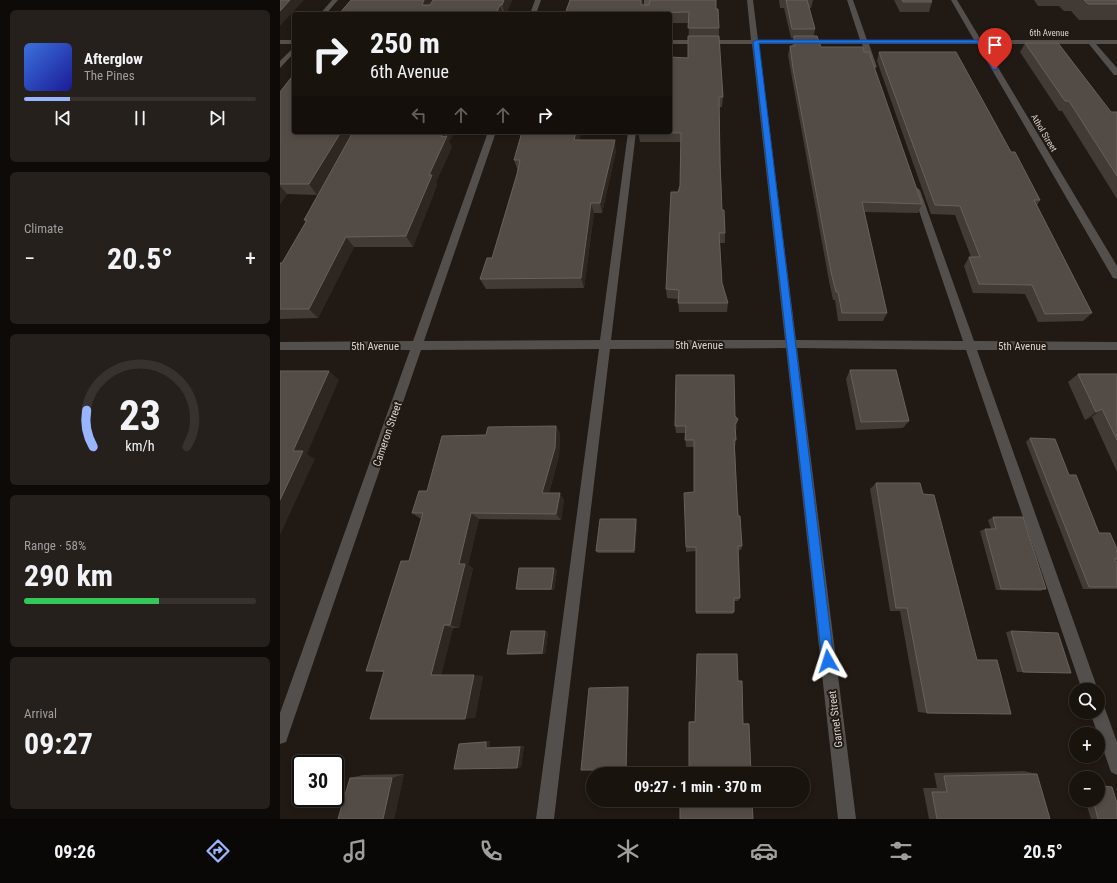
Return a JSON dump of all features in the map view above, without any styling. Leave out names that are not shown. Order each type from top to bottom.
[{"type":"street","points":[[326,12],[335,0]]},
{"type":"street","points":[[534,12],[538,0]]},
{"type":"street","points":[[646,12],[647,0]]},
{"type":"street","name":"Garnet Street","points":[[750,0],[792,344],[847,819]]},
{"type":"street","points":[[850,0],[877,79]]},
{"type":"street","name":"Athol Street","points":[[954,0],[1117,275]]},
{"type":"street","points":[[280,42],[292,42]]},
{"type":"street","name":"6th Avenue","points":[[672,42],[1117,42]]},
{"type":"street","points":[[1091,42],[1117,73]]},
{"type":"street","points":[[280,66],[292,51]]},
{"type":"street","name":"Cameron Street","points":[[280,736],[491,134]]},
{"type":"street","points":[[545,819],[632,134]]},
{"type":"street","points":[[914,183],[1088,683]]},
{"type":"street","name":"5th Avenue","points":[[280,346],[792,344],[1117,346]]},
{"type":"street","points":[[1100,719],[1117,766]]},
{"type":"building","points":[[280,0],[290,0],[280,11]]},
{"type":"building","points":[[351,0],[424,0],[422,5],[430,5],[433,0],[504,0],[497,12],[341,12]]},
{"type":"building","points":[[570,0],[641,0],[641,5],[649,5],[650,0],[716,0],[719,28],[688,28],[689,12],[566,12]]},
{"type":"building","points":[[786,0],[807,0],[815,29],[792,29]]},
{"type":"building","points":[[902,0],[931,0],[932,2],[903,2]]},
{"type":"building","points":[[1084,0],[1117,0],[1117,4],[1088,4]]},
{"type":"building","points":[[688,36],[719,36],[723,97],[719,97],[720,162],[722,210],[724,210],[725,233],[719,233],[722,283],[728,303],[678,303],[679,290],[666,289],[671,192],[678,192],[680,186],[681,133],[672,133],[672,57],[688,58]]},
{"type":"building","points":[[794,36],[817,36],[821,47],[863,47],[864,52],[869,52],[922,204],[862,202],[887,313],[842,313],[838,292],[836,292],[831,272],[793,68],[790,46],[795,46]]},
{"type":"building","points":[[1025,43],[1058,43],[1111,112],[1117,112],[1117,176],[1069,101],[1065,101]]},
{"type":"building","points":[[879,52],[956,52],[1011,152],[1015,152],[1040,200],[1034,200],[1092,313],[1045,314],[1032,285],[979,284],[969,257],[980,257],[960,206],[935,205]]},
{"type":"building","points":[[292,77],[292,134],[340,134],[309,184],[280,184],[280,92]]},
{"type":"building","points":[[352,134],[443,134],[441,137],[447,136],[429,175],[432,175],[406,236],[346,237],[309,309],[280,309],[280,263],[282,263],[307,220],[304,220]]},
{"type":"building","points":[[521,134],[576,134],[574,140],[615,140],[600,203],[591,203],[581,278],[480,279],[487,258],[492,258],[517,174],[520,160],[514,160]]},
{"type":"building","points":[[850,370],[896,370],[909,421],[861,422]]},
{"type":"building","points":[[280,371],[329,371],[293,451],[303,451],[280,500]]},
{"type":"building","points":[[1078,374],[1117,374],[1117,440],[1102,409],[1096,412]]},
{"type":"building","points":[[676,375],[734,375],[735,416],[738,419],[735,425],[736,440],[734,440],[738,516],[740,516],[742,546],[738,546],[740,598],[734,598],[734,612],[696,612],[696,547],[686,547],[684,493],[694,492],[694,440],[685,440],[686,426],[675,426]]},
{"type":"building","points":[[556,426],[555,448],[542,493],[560,493],[556,514],[471,513],[459,564],[465,564],[450,625],[444,625],[431,675],[474,675],[465,719],[370,719],[384,671],[366,671],[401,561],[409,561],[423,513],[412,513],[419,491],[427,491],[442,436],[486,435],[488,427]]},
{"type":"building","points":[[1030,438],[1055,439],[1069,475],[1076,475],[1099,533],[1110,533],[1117,549],[1117,559],[1115,559],[1117,563],[1117,587],[1089,587]]},
{"type":"building","points":[[876,483],[920,483],[923,494],[934,495],[977,660],[997,660],[1011,714],[927,713],[907,608],[896,608]]},
{"type":"building","points":[[993,517],[1023,517],[1046,589],[1001,589],[985,529],[996,529]]},
{"type":"building","points":[[600,519],[636,519],[634,551],[596,551]]},
{"type":"building","points":[[519,568],[554,568],[551,589],[516,589]]},
{"type":"building","points":[[511,631],[545,631],[542,653],[507,654]]},
{"type":"building","points":[[1011,631],[1058,633],[1071,673],[1023,672]]},
{"type":"building","points":[[697,654],[737,654],[738,681],[742,681],[743,724],[749,724],[751,767],[689,767],[689,722],[695,722]]},
{"type":"building","points":[[628,687],[626,767],[586,767],[586,770],[581,770],[589,688]]},
{"type":"building","points":[[486,742],[486,748],[520,747],[517,768],[454,769],[459,744]]},
{"type":"building","points":[[1037,774],[1050,819],[937,819],[932,792],[947,792],[944,776]]},
{"type":"building","points":[[350,778],[392,778],[383,819],[338,819],[342,807],[344,807],[344,798]]},
{"type":"building","points":[[1105,786],[1112,787],[1117,803],[1117,819],[1098,819],[1095,807],[1105,807]]},
{"type":"building","points":[[680,807],[752,807],[753,819],[680,819]]},
{"type":"route","points":[[828,661],[756,42],[979,42],[995,69]]}]
